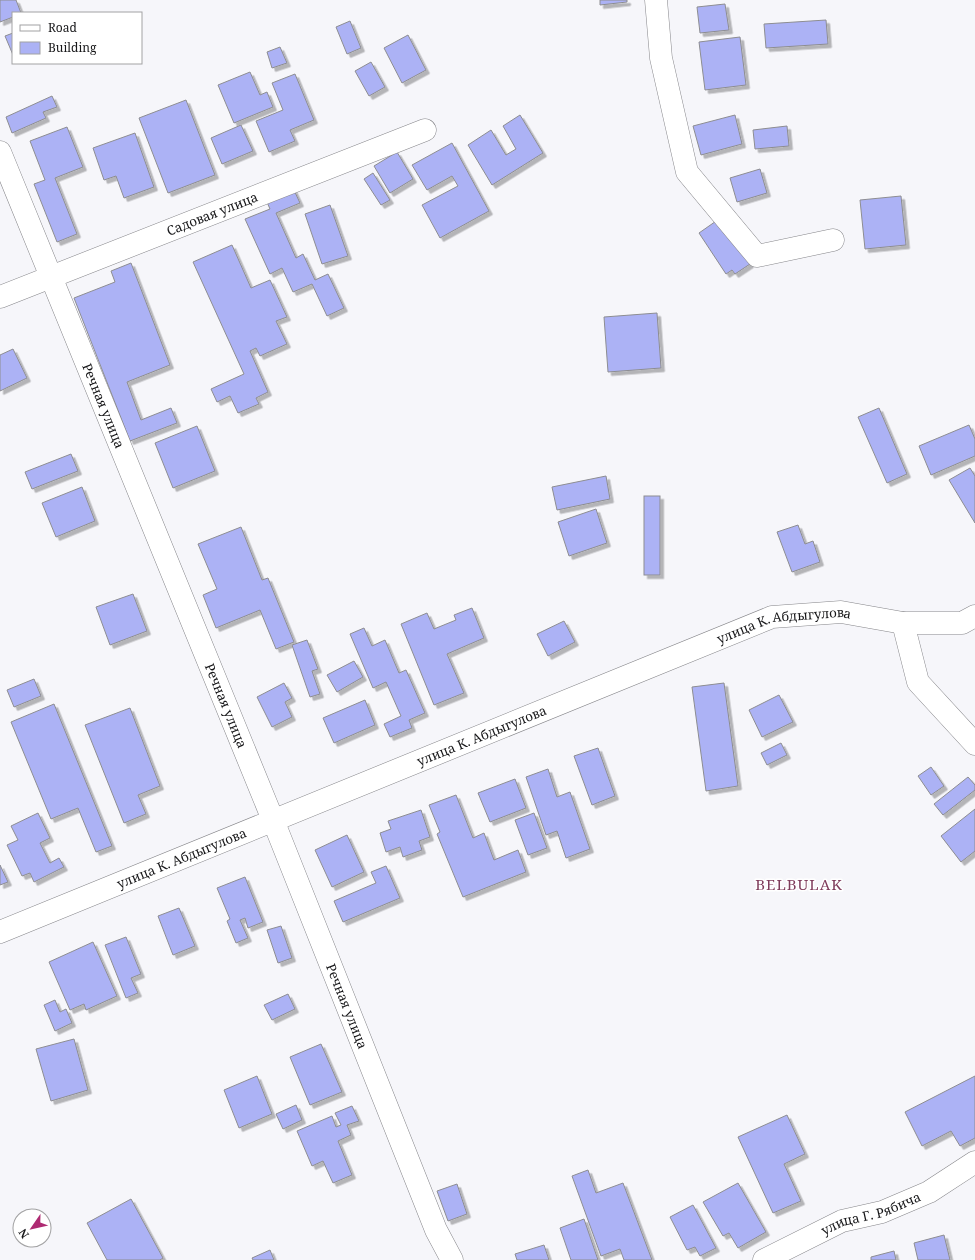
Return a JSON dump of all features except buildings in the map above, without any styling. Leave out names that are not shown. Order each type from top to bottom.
[{"type":"street","points":[[656,0],[661,58],[687,172],[757,256],[833,240]]},
{"type":"street","name":"Садовая улица","points":[[0,297],[425,130]]},
{"type":"street","name":"Речная улица","points":[[0,152],[273,820],[436,1230],[452,1260]]},
{"type":"street","name":"улица К. Абдыгулова","points":[[0,932],[772,617],[841,612],[903,623],[962,622],[975,616]]},
{"type":"street","points":[[903,623],[918,682],[975,744]]},
{"type":"street","name":"улица Г. Рябича","points":[[764,1260],[842,1221],[882,1212],[929,1192],[975,1162]]},
{"type":"district","name":"BELBULAK","points":[[799,885]]}]
